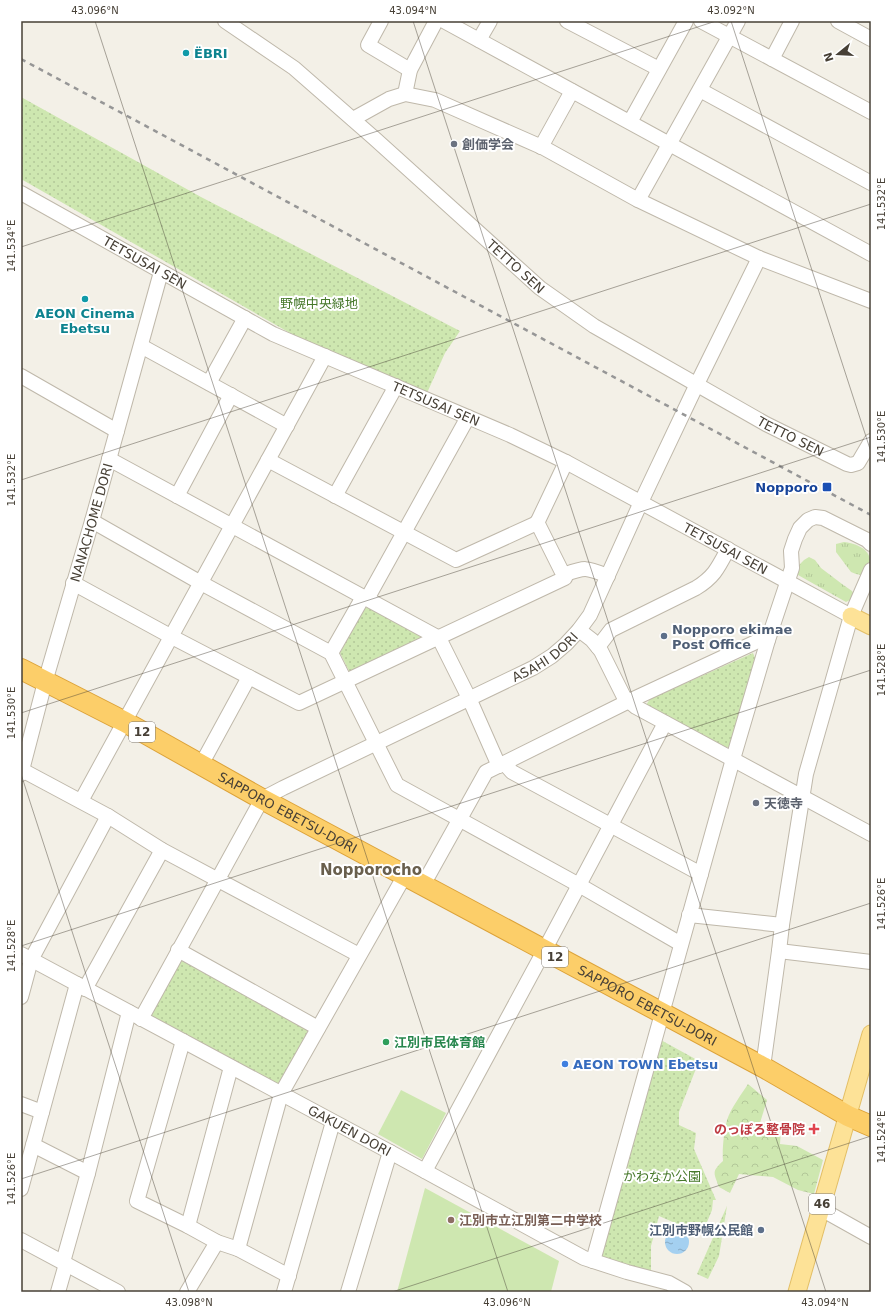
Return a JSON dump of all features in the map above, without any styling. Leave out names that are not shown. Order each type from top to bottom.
[{"type":"highway","name":"SAPPORO EBETSU-DORI","points":[[21,669],[125,722],[262,799],[763,1068],[848,1116],[871,1126]]},
{"type":"main road","points":[[851,616],[871,626]]},
{"type":"main road","points":[[848,1116],[871,1034]]},
{"type":"main road","name":"46","points":[[798,1292],[848,1116]]},
{"type":"street","points":[[381,21],[368,45],[410,70]]},
{"type":"street","points":[[405,94],[410,70],[436,21]]},
{"type":"street","points":[[444,21],[871,254]]},
{"type":"street","points":[[479,40],[490,21]]},
{"type":"street","points":[[567,21],[659,69]]},
{"type":"street","points":[[630,122],[686,21]]},
{"type":"street","points":[[701,21],[870,110]]},
{"type":"street","points":[[638,200],[738,21]]},
{"type":"street","points":[[772,59],[792,21]]},
{"type":"street","points":[[838,21],[871,39]]},
{"type":"street","name":"TETTO SEN","points":[[229,22],[294,68],[486,237],[540,288],[594,326],[766,424],[843,462],[852,465],[858,463],[871,441]]},
{"type":"street","points":[[700,90],[871,183]]},
{"type":"street","points":[[541,147],[572,91]]},
{"type":"street","points":[[353,119],[389,99],[405,94],[435,100],[541,147],[638,200],[759,258],[871,301]]},
{"type":"street","name":"TETSUSAI SEN","points":[[21,193],[273,334],[468,417],[566,462],[851,616]]},
{"type":"street","name":"ASAHI DORI","points":[[262,799],[533,668],[552,656],[579,630],[590,615],[641,502],[759,258]]},
{"type":"street","name":"NANACHOME DORI","points":[[22,772],[45,682],[92,521],[161,272]]},
{"type":"street","points":[[209,383],[245,318]]},
{"type":"street","points":[[141,346],[287,426]]},
{"type":"street","points":[[81,801],[325,356]]},
{"type":"street","points":[[21,376],[117,431]]},
{"type":"street","points":[[335,496],[396,386]]},
{"type":"street","points":[[177,496],[231,395]]},
{"type":"street","points":[[331,653],[404,533],[468,417]]},
{"type":"street","points":[[109,459],[439,638],[502,765],[512,772],[701,874]]},
{"type":"street","points":[[268,460],[456,560],[537,523],[566,462]]},
{"type":"street","points":[[593,1261],[733,759],[768,640],[792,568],[791,551],[795,539],[800,528],[808,520],[815,517],[823,518],[867,540],[871,544]]},
{"type":"street","points":[[92,521],[201,583],[331,653],[397,785],[579,885],[681,944]]},
{"type":"street","points":[[73,583],[172,637],[299,703],[565,578],[537,522]]},
{"type":"street","points":[[598,647],[611,630],[706,582],[716,571],[728,549]]},
{"type":"street","points":[[563,575],[584,568],[608,576]]},
{"type":"street","points":[[763,1068],[782,925],[806,774],[851,616],[871,570]]},
{"type":"street","points":[[579,630],[592,640],[601,651],[624,697],[636,707],[871,834]]},
{"type":"street","points":[[423,885],[486,772],[629,701],[758,641],[768,640]]},
{"type":"street","points":[[201,765],[249,677]]},
{"type":"street","points":[[425,1171],[665,723]]},
{"type":"street","points":[[22,772],[81,801],[162,850],[359,955]]},
{"type":"street","points":[[58,1292],[64,1263],[88,1173],[135,1015],[178,950],[262,799]]},
{"type":"street","points":[[21,997],[26,957],[108,816]]},
{"type":"street","points":[[21,1189],[42,1112],[81,987],[162,850]]},
{"type":"street","points":[[238,1249],[281,1094],[405,875]]},
{"type":"street","points":[[689,915],[782,925]]},
{"type":"street","points":[[178,950],[318,1028]]},
{"type":"street","points":[[779,951],[871,962]]},
{"type":"street","name":"GAKUEN DORI","points":[[26,957],[584,1258],[627,1272],[669,1283],[685,1292]]},
{"type":"street","points":[[182,1041],[136,1201],[217,1242],[238,1249],[289,1276]]},
{"type":"street","points":[[188,1226],[231,1067]]},
{"type":"street","points":[[21,1104],[42,1112]]},
{"type":"street","points":[[284,1292],[333,1122]]},
{"type":"street","points":[[33,1145],[88,1173]]},
{"type":"street","points":[[348,1292],[390,1152]]},
{"type":"street","points":[[821,1210],[871,1237]]},
{"type":"street","points":[[21,1241],[118,1292]]},
{"type":"street","points":[[188,1292],[217,1242]]},
{"type":"green space","name":"野幌中央緑地","points":[[21,97],[201,197],[460,331],[445,353],[427,393],[304,341],[21,179]]},
{"type":"green space","points":[[844,542],[857,545],[867,552],[869,563],[861,575],[851,572],[836,552],[836,544]]},
{"type":"green space","points":[[809,557],[815,560],[821,568],[852,591],[854,594],[852,599],[846,602],[798,575],[795,569]]},
{"type":"green space","points":[[364,608],[371,608],[421,634],[419,642],[350,673],[340,653]]},
{"type":"green space","points":[[753,653],[756,660],[733,745],[724,749],[646,705],[650,699]]},
{"type":"green space","points":[[182,957],[312,1028],[279,1089],[149,1017]]},
{"type":"green space","name":"かわなか公園","points":[[659,1039],[699,1061],[679,1112],[679,1125],[696,1133],[694,1149],[716,1200],[713,1200],[712,1210],[702,1234],[689,1230],[659,1216],[651,1246],[651,1274],[596,1256]]},
{"type":"green space","points":[[748,1084],[767,1100],[760,1123],[773,1125],[773,1127],[781,1130],[780,1144],[797,1146],[823,1160],[814,1194],[798,1190],[773,1177],[739,1174],[730,1193],[719,1187],[715,1170],[723,1161],[727,1120]]},
{"type":"green space","points":[[401,1090],[446,1113],[422,1159],[378,1134]]},
{"type":"green space","name":"江別市立江別第二中学校","points":[[425,1188],[559,1261],[551,1292],[397,1292]]},
{"type":"green space","points":[[727,1206],[719,1256],[708,1279],[697,1274]]},
{"type":"water","points":[[677,1230],[686,1233],[689,1242],[686,1251],[677,1254],[668,1251],[665,1242],[668,1233]]},
{"type":"railway","points":[[21,59],[871,515]]},
{"type":"place","name":"ËBRI","points":[[186,53]]},
{"type":"place","name":"創価学会","points":[[454,144]]},
{"type":"place","name":"AEON Cinema Ebetsu","points":[[85,299]]},
{"type":"place","name":"Nopporo","points":[[827,487]]},
{"type":"place","name":"Nopporo ekimae Post Office","points":[[664,636]]},
{"type":"place","name":"天徳寺","points":[[756,803]]},
{"type":"place","name":"江別市民体育館","points":[[386,1042]]},
{"type":"place","name":"AEON TOWN Ebetsu","points":[[565,1064]]},
{"type":"place","name":"のっぽろ整骨院","points":[[814,1129]]},
{"type":"place","name":"江別市立江別第二中学校","points":[[451,1220]]},
{"type":"place","name":"江別市野幌公民館","points":[[761,1230]]},
{"type":"district","name":"Nopporocho","points":[[371,870]]}]
